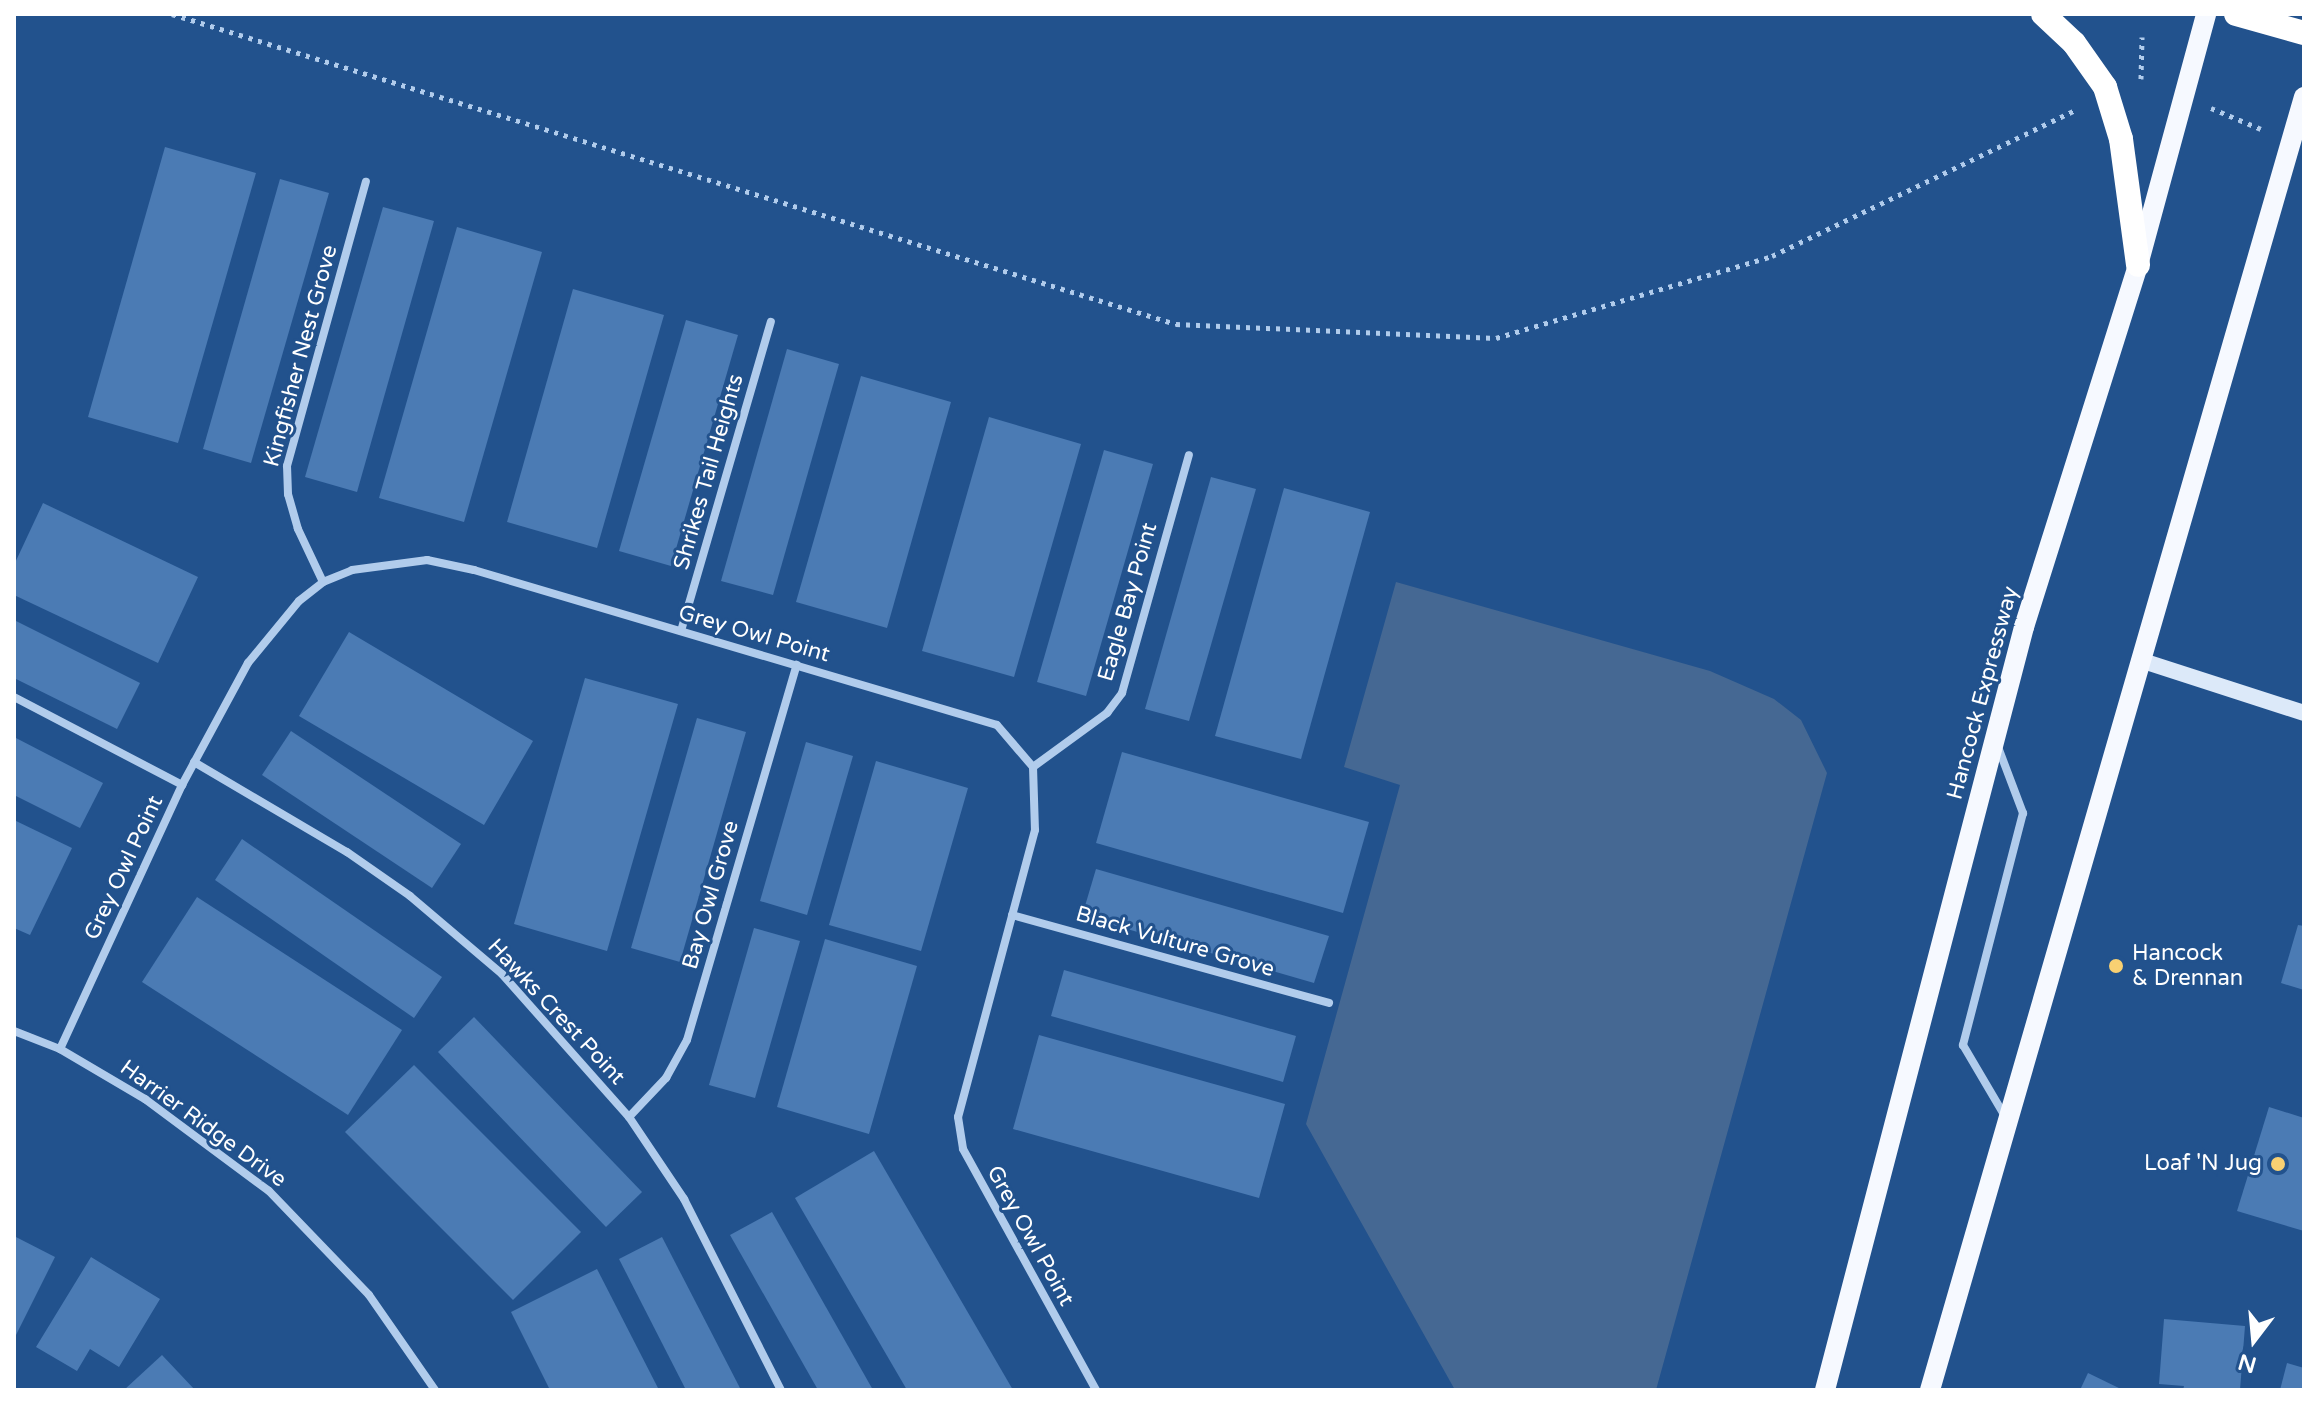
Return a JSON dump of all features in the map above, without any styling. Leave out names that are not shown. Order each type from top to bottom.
[{"type":"highway","points":[[2043,14],[2074,43],[2105,87],[2121,139],[2138,265]]},
{"type":"highway","points":[[2236,14],[2304,33]]},
{"type":"main road","name":"Hancock Expressway","points":[[1825,1390],[2024,627],[2138,265],[2206,14]]},
{"type":"main road","points":[[1930,1390],[2304,97]]},
{"type":"street","name":"Kingfisher Nest Grove","points":[[323,582],[298,529],[288,494],[287,466],[366,182]]},
{"type":"street","name":"Shrikes Tail Heights","points":[[681,631],[771,322]]},
{"type":"street","name":"Eagle Bay Point","points":[[1033,767],[1107,713],[1122,693],[1189,455]]},
{"type":"street","name":"Grey Owl Point","points":[[60,1049],[194,762],[269,632],[323,582],[376,565],[427,560],[681,631],[997,725],[1033,767],[1035,830],[958,1117],[963,1149],[1096,1390]]},
{"type":"street","points":[[2143,661],[2304,713]]},
{"type":"street","name":"Bay Owl Grove","points":[[629,1117],[666,1078],[687,1040],[797,665]]},
{"type":"street","points":[[14,697],[182,785]]},
{"type":"street","points":[[1995,738],[2023,813],[1963,1045],[2008,1122]]},
{"type":"street","name":"Hawks Crest Point","points":[[194,762],[347,852],[465,941],[629,1117],[684,1199],[781,1390]]},
{"type":"street","name":"Black Vulture Grove","points":[[1012,915],[1329,1003]]},
{"type":"street","name":"Harrier Ridge Drive","points":[[14,1031],[60,1049],[145,1099],[269,1191],[369,1295],[435,1390]]},
{"type":"path","points":[[172,14],[1176,324],[1496,338],[1772,256],[2051,121]]},
{"type":"path","points":[[2141,79],[2142,37]]},
{"type":"path","points":[[2184,97],[2291,142]]},
{"type":"water","points":[[1396,582],[1710,671],[1774,699],[1801,720],[1827,773],[1656,1390],[1455,1390],[1306,1124],[1400,785],[1344,767]]},
{"type":"building","points":[[165,147],[256,173],[178,443],[88,417]]},
{"type":"building","points":[[280,179],[329,193],[251,463],[203,449]]},
{"type":"building","points":[[383,207],[434,221],[357,492],[305,477]]},
{"type":"building","points":[[457,227],[542,252],[464,522],[379,498]]},
{"type":"building","points":[[573,289],[664,315],[597,548],[507,522]]},
{"type":"building","points":[[686,320],[738,335],[671,566],[619,551]]},
{"type":"building","points":[[787,349],[839,364],[773,595],[721,581]]},
{"type":"building","points":[[861,376],[951,402],[887,628],[796,602]]},
{"type":"building","points":[[989,417],[1081,444],[1014,677],[922,651]]},
{"type":"building","points":[[1104,450],[1153,464],[1086,696],[1037,682]]},
{"type":"building","points":[[1211,477],[1256,489],[1189,721],[1145,709]]},
{"type":"building","points":[[1284,488],[1370,512],[1301,759],[1215,736]]},
{"type":"building","points":[[43,503],[198,577],[158,663],[14,595],[14,565]]},
{"type":"building","points":[[14,620],[140,683],[117,729],[14,678]]},
{"type":"building","points":[[349,632],[533,741],[484,825],[299,716]]},
{"type":"building","points":[[585,678],[678,704],[607,951],[514,924]]},
{"type":"building","points":[[697,718],[746,732],[680,962],[631,948]]},
{"type":"building","points":[[291,731],[461,844],[432,888],[262,775]]},
{"type":"building","points":[[14,737],[103,783],[80,828],[14,795]]},
{"type":"building","points":[[806,742],[853,756],[807,915],[760,901]]},
{"type":"building","points":[[1122,752],[1369,822],[1343,913],[1096,843]]},
{"type":"building","points":[[876,761],[968,788],[921,951],[829,925]]},
{"type":"building","points":[[14,820],[72,848],[30,935],[14,928]]},
{"type":"building","points":[[242,839],[442,977],[414,1018],[215,880]]},
{"type":"building","points":[[1096,869],[1329,936],[1314,983],[1082,916]]},
{"type":"building","points":[[197,897],[402,1030],[348,1115],[142,982]]},
{"type":"building","points":[[2298,925],[2304,926],[2304,990],[2281,983]]},
{"type":"building","points":[[754,928],[800,941],[755,1098],[709,1085]]},
{"type":"building","points":[[825,939],[917,966],[869,1134],[777,1107]]},
{"type":"building","points":[[1064,970],[1296,1036],[1283,1082],[1051,1016]]},
{"type":"building","points":[[474,1017],[642,1192],[606,1227],[438,1052]]},
{"type":"building","points":[[1039,1035],[1285,1104],[1259,1198],[1013,1129]]},
{"type":"building","points":[[414,1065],[581,1232],[513,1300],[345,1132]]},
{"type":"building","name":"Loaf 'N Jug","points":[[2269,1107],[2304,1118],[2304,1231],[2237,1211]]},
{"type":"building","points":[[874,1151],[1013,1390],[907,1390],[795,1198]]},
{"type":"building","points":[[772,1212],[873,1390],[818,1390],[730,1235]]},
{"type":"building","points":[[14,1236],[55,1257],[14,1339]]},
{"type":"building","points":[[662,1237],[741,1390],[686,1390],[619,1259]]},
{"type":"building","points":[[91,1257],[160,1299],[119,1367],[90,1349],[77,1371],[36,1347]]},
{"type":"building","points":[[597,1269],[659,1390],[550,1390],[511,1312]]},
{"type":"building","points":[[2164,1319],[2245,1326],[2240,1390],[2183,1390],[2184,1386],[2159,1384]]},
{"type":"building","points":[[162,1355],[195,1390],[124,1390]]},
{"type":"building","points":[[2287,1363],[2304,1368],[2304,1390],[2280,1390]]},
{"type":"building","points":[[2088,1373],[2123,1390],[2080,1390]]},
{"type":"place","name":"Hancock & Drennan","points":[[2116,966]]},
{"type":"place","name":"Loaf 'N Jug","points":[[2278,1164]]}]
